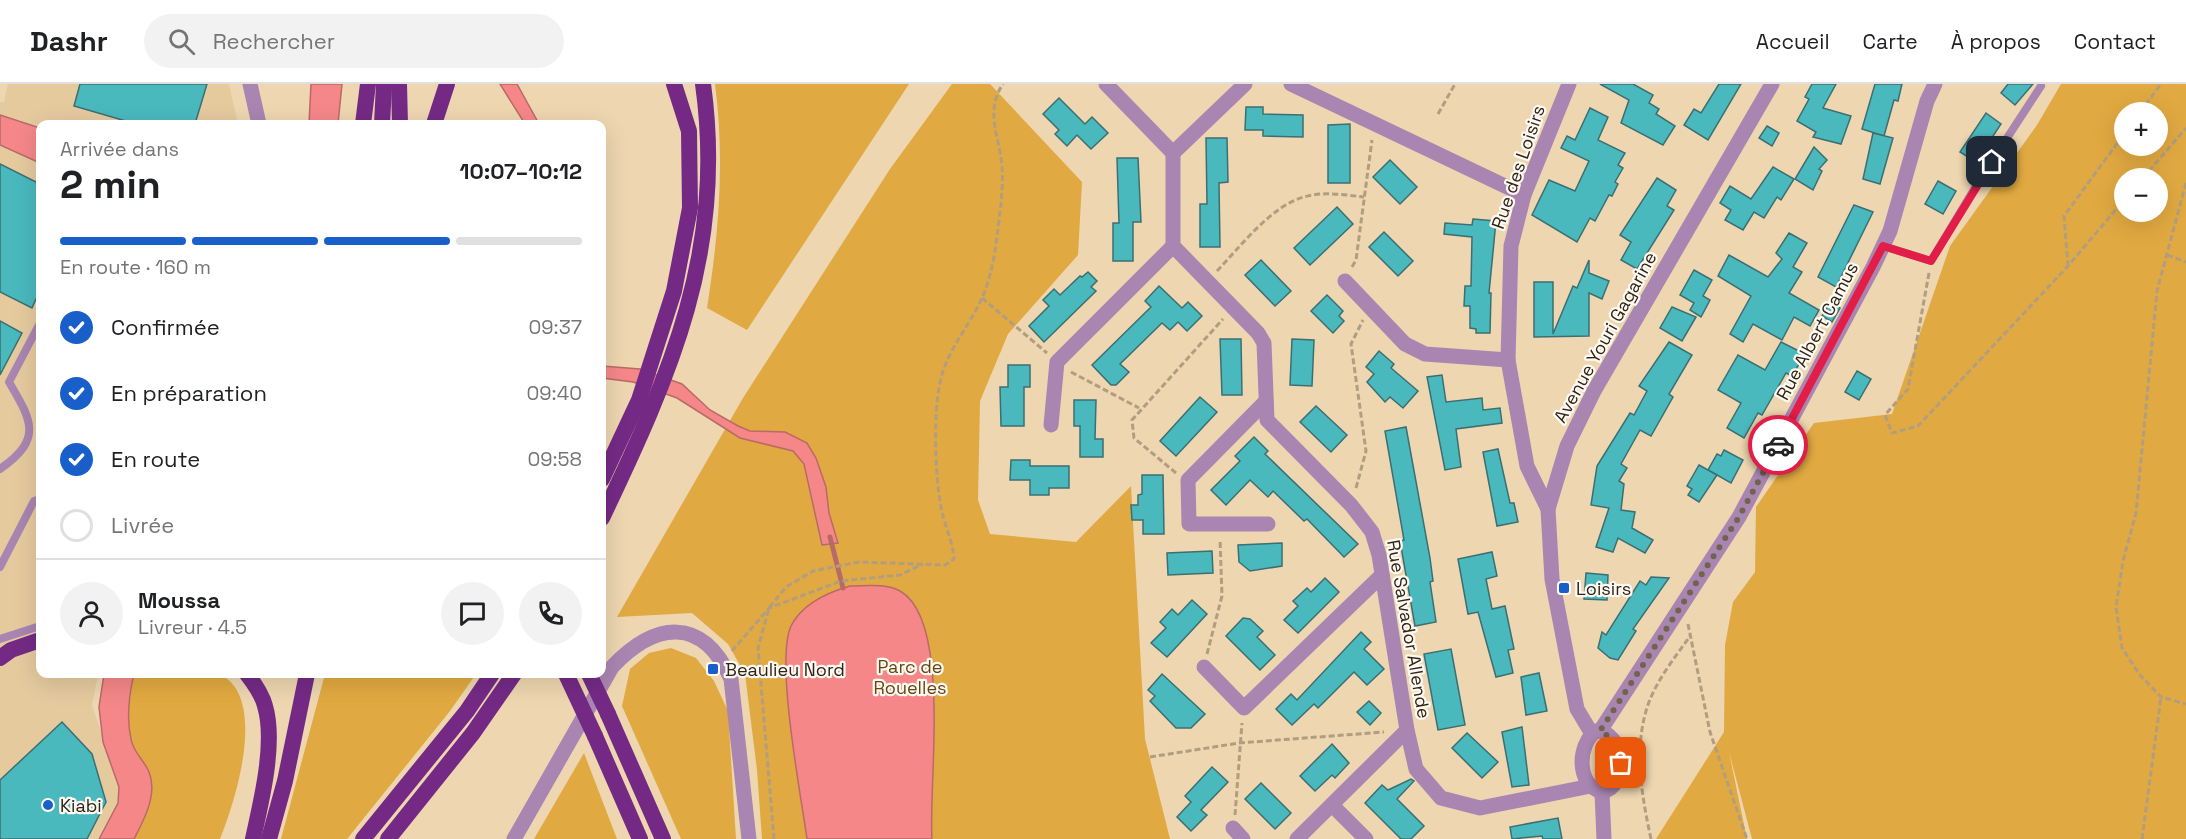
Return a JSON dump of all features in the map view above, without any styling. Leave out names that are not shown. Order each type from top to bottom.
[{"type":"highway","points":[[364,120],[368,84]]},
{"type":"highway","points":[[382,120],[384,84]]},
{"type":"highway","points":[[399,84],[400,120]]},
{"type":"highway","points":[[435,120],[447,84]]},
{"type":"highway","points":[[606,470],[639,400],[674,291],[690,208],[689,131],[674,84]]},
{"type":"highway","points":[[606,509],[664,381],[684,324],[694,284],[707,204],[708,154],[703,84]]},
{"type":"highway","points":[[0,658],[11,650],[36,641]]},
{"type":"highway","points":[[249,678],[265,704],[268,721],[264,771],[253,839]]},
{"type":"highway","points":[[269,839],[285,781],[306,678]]},
{"type":"highway","points":[[363,839],[467,711],[489,678]]},
{"type":"highway","points":[[388,839],[473,733],[511,678]]},
{"type":"highway","points":[[568,678],[640,839]]},
{"type":"highway","points":[[591,678],[663,839]]},
{"type":"street","points":[[250,84],[258,120]]},
{"type":"street","points":[[1051,425],[1057,363],[1173,246],[1173,153],[1106,84]]},
{"type":"street","points":[[1173,153],[1245,84]]},
{"type":"street","points":[[1291,84],[1524,195]]},
{"type":"street","name":"Rue des Loisirs","points":[[1548,509],[1527,466],[1508,360],[1510,246],[1524,195],[1569,84]]},
{"type":"street","name":"Avenue Youri Gagarine","points":[[1596,732],[1577,709],[1552,579],[1548,509],[1567,446],[1594,391],[1772,84]]},
{"type":"street","name":"Rue Albert Camus","points":[[1596,732],[1739,517],[1883,246],[1927,101],[1935,84]]},
{"type":"street","name":"Rue Salvador Allende","points":[[1173,246],[1264,343],[1267,420],[1351,506],[1372,532],[1382,575],[1407,730],[1416,769],[1441,798],[1480,808],[1596,789]]},
{"type":"street","points":[[1346,281],[1405,344],[1425,354],[1508,360]]},
{"type":"street","points":[[1266,401],[1188,480],[1189,524],[1268,524]]},
{"type":"street","points":[[1204,667],[1244,708],[1382,575]]},
{"type":"street","points":[[606,678],[612,667],[628,650],[647,638],[672,630],[700,640],[723,662],[731,679],[734,697],[749,839]]},
{"type":"street","points":[[514,839],[606,678]]},
{"type":"street","points":[[1297,839],[1407,730]]},
{"type":"street","points":[[1596,789],[1611,790],[1617,783],[1621,763],[1611,738],[1596,732],[1583,748],[1583,772],[1596,789],[1604,839]]},
{"type":"street","points":[[1332,804],[1366,839]]},
{"type":"lane","points":[[1883,246],[1931,261],[1979,181],[2042,86]]},
{"type":"lane","points":[[0,469],[17,457],[31,429],[28,415],[9,382],[36,330]]},
{"type":"lane","points":[[0,567],[36,500]]},
{"type":"lane","points":[[0,639],[36,627]]},
{"type":"path","points":[[723,662],[786,587],[813,571],[859,562],[945,565],[954,560],[940,505],[936,428],[940,383],[951,351],[982,298],[995,246],[1001,204],[1002,166],[992,115],[996,95],[1003,84]]},
{"type":"path","points":[[1438,114],[1455,84]]},
{"type":"path","points":[[2148,102],[2161,84]]},
{"type":"path","points":[[1346,281],[1356,260],[1375,124]]},
{"type":"path","points":[[2152,168],[2186,128]]},
{"type":"path","points":[[2068,266],[2064,216],[2114,148]]},
{"type":"path","points":[[2186,183],[2157,291],[2136,513],[2123,561],[2116,607],[2122,648],[2140,675],[2161,697],[2186,704]]},
{"type":"path","points":[[1207,281],[1280,208],[1304,196],[1335,194],[1364,197]]},
{"type":"path","points":[[1931,261],[1908,389],[1885,416],[1892,433],[1918,426],[2068,266],[2114,212]]},
{"type":"path","points":[[2167,255],[2186,262]]},
{"type":"path","points":[[982,298],[1057,363],[1139,409]]},
{"type":"path","points":[[1351,506],[1366,451],[1351,344],[1369,307]]},
{"type":"path","points":[[1188,480],[1134,438],[1132,420],[1139,409],[1233,308]]},
{"type":"path","points":[[1204,667],[1222,596],[1219,524]]},
{"type":"path","points":[[769,608],[841,581],[900,575],[923,564]]},
{"type":"path","points":[[1683,602],[1710,732],[1747,839]]},
{"type":"path","points":[[769,608],[758,648],[774,839]]},
{"type":"path","points":[[1652,839],[1642,797],[1640,757],[1646,711],[1664,672],[1691,636]]},
{"type":"path","points":[[2142,839],[2161,697]]},
{"type":"path","points":[[1238,834],[1239,743],[1244,708]]},
{"type":"path","points":[[1150,757],[1239,743],[1407,730]]},
{"type":"shaded area","points":[[8,84],[229,84],[237,120],[36,120],[36,127],[0,115],[0,102],[4,102]]},
{"type":"shaded area","points":[[311,84],[342,84],[338,120],[309,120]]},
{"type":"shaded area","points":[[500,84],[517,84],[537,120],[522,120]]},
{"type":"shaded area","points":[[0,115],[36,127],[36,161],[0,145]]},
{"type":"shaded area","points":[[0,145],[36,161],[36,678],[97,678],[92,705],[122,794],[97,839],[0,839]]},
{"type":"shaded area","points":[[606,366],[640,369],[682,384],[710,410],[738,426],[750,431],[785,432],[807,443],[816,458],[826,487],[829,513],[838,543],[822,545],[804,464],[793,451],[740,438],[677,398],[633,382],[606,379]]},
{"type":"shaded area","points":[[850,586],[882,586],[900,591],[916,608],[926,634],[932,668],[934,706],[932,839],[807,839],[787,697],[787,643],[791,626],[802,611],[825,595]]},
{"type":"shaded area","points":[[103,678],[133,678],[129,706],[129,731],[132,744],[149,772],[152,789],[149,807],[134,839],[99,839],[118,803],[119,787],[103,742],[99,707]]},
{"type":"green space","points":[[715,84],[909,84],[747,330],[707,308],[715,252],[720,169]]},
{"type":"green space","name":"Parc de Rouelles","points":[[952,84],[990,84],[1082,182],[1078,255],[1008,334],[980,401],[978,500],[990,534],[1076,542],[1131,486],[1145,739],[1170,839],[762,839],[757,770],[745,674],[728,644],[692,613],[617,617],[743,398],[890,169]]},
{"type":"green space","points":[[2061,84],[2186,84],[2186,839],[1752,839],[1729,752],[1747,839],[1656,839],[1724,732],[1725,645],[1733,602],[1755,572],[1756,507],[1814,423],[1892,414],[1950,246],[2037,125]]},
{"type":"green space","points":[[671,648],[696,658],[714,681],[728,711],[736,839],[681,839],[622,706],[630,669],[649,653]]},
{"type":"green space","points":[[133,678],[224,678],[235,687],[243,706],[244,752],[233,801],[220,839],[112,839],[130,804],[128,712]]},
{"type":"green space","points":[[324,678],[473,678],[450,711],[347,839],[281,839]]},
{"type":"green space","points":[[584,753],[617,839],[534,839]]},
{"type":"building","points":[[80,84],[207,84],[196,120],[122,120],[74,106]]},
{"type":"building","points":[[1600,84],[1633,84],[1653,95],[1649,103],[1659,109],[1656,114],[1675,126],[1663,145],[1621,123],[1629,100]]},
{"type":"building","points":[[1719,84],[1741,84],[1708,140],[1684,125],[1694,109],[1701,113]]},
{"type":"building","points":[[1812,84],[1836,84],[1823,108],[1851,116],[1841,144],[1813,137],[1816,132],[1797,121],[1809,99],[1805,97]]},
{"type":"building","points":[[1875,84],[1902,84],[1898,101],[1894,100],[1884,136],[1862,129]]},
{"type":"building","points":[[2008,84],[2033,84],[2015,105],[2001,93]]},
{"type":"building","points":[[1059,98],[1085,124],[1092,117],[1108,133],[1091,149],[1077,135],[1067,146],[1055,134],[1059,130],[1043,114]]},
{"type":"building","points":[[1246,107],[1263,107],[1263,114],[1303,115],[1303,137],[1263,136],[1263,130],[1245,130]]},
{"type":"building","points":[[1590,108],[1608,117],[1598,140],[1625,153],[1618,165],[1623,168],[1615,182],[1618,184],[1612,196],[1609,195],[1595,221],[1590,218],[1577,242],[1532,215],[1549,180],[1575,191],[1589,161],[1561,148],[1567,136],[1575,140]]},
{"type":"building","points":[[1986,113],[2001,124],[1976,162],[1960,152]]},
{"type":"building","points":[[1350,124],[1350,183],[1328,183],[1328,125]]},
{"type":"building","points":[[1767,126],[1779,133],[1772,146],[1759,138]]},
{"type":"building","points":[[1873,133],[1893,138],[1880,184],[1863,179]]},
{"type":"building","points":[[1206,138],[1227,138],[1228,182],[1219,183],[1220,247],[1200,247],[1200,204],[1207,204]]},
{"type":"building","points":[[1814,147],[1827,160],[1819,169],[1822,171],[1813,190],[1795,179]]},
{"type":"building","points":[[1117,158],[1138,158],[1141,222],[1133,222],[1133,261],[1113,261],[1113,223],[1119,223]]},
{"type":"building","points":[[1390,160],[1417,187],[1400,204],[1373,177]]},
{"type":"building","points":[[0,164],[36,182],[36,299],[32,308],[0,292]]},
{"type":"building","points":[[1773,167],[1794,179],[1781,200],[1777,197],[1764,218],[1754,212],[1743,230],[1725,220],[1731,210],[1720,203],[1730,186],[1751,199]]},
{"type":"building","points":[[1657,178],[1676,190],[1667,206],[1674,210],[1637,269],[1621,260],[1631,242],[1620,235]]},
{"type":"building","points":[[1938,181],[1956,191],[1943,214],[1925,204]]},
{"type":"building","points":[[1854,205],[1873,212],[1836,287],[1818,277]]},
{"type":"building","points":[[1337,207],[1353,224],[1310,265],[1294,248]]},
{"type":"building","points":[[1473,219],[1496,221],[1489,293],[1491,293],[1490,333],[1476,333],[1476,329],[1470,328],[1470,306],[1464,306],[1465,286],[1471,286],[1472,237],[1444,234],[1445,223],[1472,225]]},
{"type":"building","points":[[1384,232],[1413,261],[1398,276],[1369,247]]},
{"type":"building","points":[[1789,233],[1807,243],[1793,267],[1802,272],[1789,293],[1819,310],[1810,326],[1794,317],[1782,340],[1753,324],[1743,342],[1730,334],[1751,296],[1718,276],[1729,255],[1768,277],[1782,259],[1776,253]]},
{"type":"building","points":[[1261,260],[1291,291],[1275,306],[1245,275]]},
{"type":"building","points":[[1589,260],[1589,273],[1609,281],[1602,299],[1589,293],[1589,336],[1534,337],[1534,282],[1553,282],[1553,334],[1573,286],[1577,288]]},
{"type":"building","points":[[1694,270],[1712,280],[1703,296],[1710,300],[1701,317],[1690,310],[1694,303],[1680,295]]},
{"type":"building","points":[[1088,272],[1097,281],[1091,287],[1096,291],[1044,342],[1029,326],[1049,306],[1043,300],[1054,289],[1060,295],[1080,276]]},
{"type":"building","points":[[1159,286],[1182,308],[1188,302],[1202,316],[1187,331],[1178,322],[1170,330],[1162,323],[1120,364],[1129,372],[1116,385],[1111,385],[1092,365],[1151,307],[1145,301]]},
{"type":"building","points":[[1327,295],[1343,311],[1339,316],[1344,321],[1333,333],[1311,311]]},
{"type":"building","points":[[1832,299],[1840,308],[1832,322],[1822,316]]},
{"type":"building","points":[[1672,307],[1696,317],[1682,341],[1660,328]]},
{"type":"building","points":[[0,321],[22,333],[0,375]]},
{"type":"building","points":[[1220,339],[1241,339],[1242,395],[1222,395]]},
{"type":"building","points":[[1292,339],[1314,340],[1312,386],[1290,385]]},
{"type":"building","points":[[1669,342],[1692,355],[1669,394],[1673,397],[1651,436],[1640,430],[1621,464],[1627,468],[1619,481],[1624,484],[1621,510],[1635,512],[1632,528],[1653,540],[1645,553],[1618,538],[1613,552],[1596,547],[1609,508],[1591,505],[1597,466],[1630,413],[1634,415],[1647,391],[1639,386]]},
{"type":"building","points":[[1781,342],[1805,354],[1792,376],[1786,373],[1762,415],[1758,413],[1744,438],[1727,428],[1741,403],[1718,390],[1738,355],[1765,370]]},
{"type":"building","points":[[1379,351],[1394,364],[1391,368],[1418,391],[1403,408],[1390,397],[1385,402],[1367,382],[1374,374],[1366,367]]},
{"type":"building","points":[[1008,365],[1030,365],[1030,387],[1024,387],[1024,426],[1001,426],[1000,387],[1008,387]]},
{"type":"building","points":[[1857,371],[1871,379],[1859,400],[1845,392]]},
{"type":"building","points":[[1442,375],[1446,402],[1482,398],[1483,410],[1500,408],[1502,423],[1456,429],[1461,467],[1445,470],[1427,377]]},
{"type":"building","points":[[1200,397],[1217,412],[1176,456],[1160,441]]},
{"type":"building","points":[[1074,400],[1096,400],[1095,439],[1103,439],[1103,457],[1080,457],[1080,426],[1074,426]]},
{"type":"building","points":[[1316,406],[1347,435],[1331,452],[1300,422]]},
{"type":"building","points":[[1406,427],[1430,558],[1433,581],[1430,582],[1436,622],[1415,626],[1400,541],[1404,540],[1385,431]]},
{"type":"building","points":[[1254,437],[1268,451],[1265,454],[1358,544],[1344,557],[1307,519],[1304,521],[1273,491],[1268,497],[1250,480],[1226,505],[1211,490],[1240,461],[1235,456]]},
{"type":"building","points":[[1498,449],[1510,503],[1514,503],[1518,522],[1497,526],[1483,452]]},
{"type":"building","points":[[1724,450],[1743,460],[1731,483],[1708,470],[1717,454],[1721,456]]},
{"type":"building","points":[[1011,460],[1030,460],[1030,466],[1069,466],[1069,488],[1049,488],[1049,495],[1030,495],[1030,480],[1010,480]]},
{"type":"building","points":[[1699,465],[1717,475],[1699,502],[1688,495],[1692,489],[1687,486]]},
{"type":"building","points":[[1142,475],[1163,475],[1164,534],[1143,534],[1143,520],[1132,520],[1131,505],[1138,505],[1138,495],[1142,494]]},
{"type":"building","points":[[1282,543],[1282,566],[1250,571],[1239,562],[1238,545]]},
{"type":"building","points":[[1212,551],[1213,573],[1168,575],[1167,553]]},
{"type":"building","points":[[1492,552],[1497,576],[1486,579],[1492,609],[1505,606],[1514,649],[1508,650],[1513,673],[1496,677],[1478,612],[1468,614],[1458,559]]},
{"type":"building","points":[[1586,573],[1608,575],[1607,600],[1584,599]]},
{"type":"building","points":[[1651,577],[1669,578],[1633,629],[1636,631],[1618,660],[1610,658],[1598,648],[1602,632],[1606,635],[1640,581],[1646,585]]},
{"type":"building","points":[[1325,578],[1339,592],[1298,633],[1284,620],[1298,606],[1293,601],[1307,588],[1311,592]]},
{"type":"building","points":[[1192,600],[1207,614],[1167,657],[1151,643],[1166,628],[1160,622],[1172,609],[1178,615]]},
{"type":"building","points":[[1243,618],[1250,619],[1263,631],[1257,637],[1275,655],[1260,670],[1226,636]]},
{"type":"building","points":[[1361,632],[1371,642],[1364,649],[1384,669],[1367,685],[1354,672],[1318,708],[1314,704],[1292,725],[1276,709],[1291,694],[1297,700]]},
{"type":"building","points":[[1451,649],[1465,725],[1438,730],[1424,654]]},
{"type":"building","points":[[1539,673],[1547,711],[1526,715],[1521,677]]},
{"type":"building","points":[[1162,674],[1205,714],[1191,728],[1176,728],[1150,701],[1155,696],[1148,690]]},
{"type":"building","points":[[1369,701],[1381,713],[1370,725],[1357,712]]},
{"type":"building","points":[[62,722],[92,754],[106,802],[87,839],[0,839],[0,780]]},
{"type":"building","points":[[1522,727],[1529,785],[1512,787],[1502,732]]},
{"type":"building","points":[[1467,733],[1498,762],[1482,778],[1452,748]]},
{"type":"building","points":[[1332,744],[1349,763],[1335,778],[1332,775],[1315,791],[1300,776]]},
{"type":"building","points":[[1212,767],[1228,782],[1201,810],[1207,815],[1191,831],[1177,817],[1191,802],[1185,796]]},
{"type":"building","points":[[1411,779],[1414,781],[1397,799],[1424,826],[1411,839],[1401,839],[1365,803],[1382,785],[1388,790]]},
{"type":"building","points":[[1261,783],[1291,813],[1275,829],[1245,799]]},
{"type":"building","points":[[1558,818],[1562,839],[1543,839],[1542,836],[1512,839],[1510,827]]},
{"type":"waterway","points":[[830,537],[843,588]]},
{"type":"way so far","points":[[1621,763],[1618,750],[1611,738],[1600,731],[1653,646],[1739,517],[1778,445]]},
{"type":"place","name":"Loisirs","points":[[1564,588]]},
{"type":"place","name":"Beaulieu Nord","points":[[713,669]]},
{"type":"place","name":"Kiabi","points":[[48,805]]},
{"type":"route","points":[[1778,445],[1874,267],[1883,246],[1931,261],[1992,162]]}]
